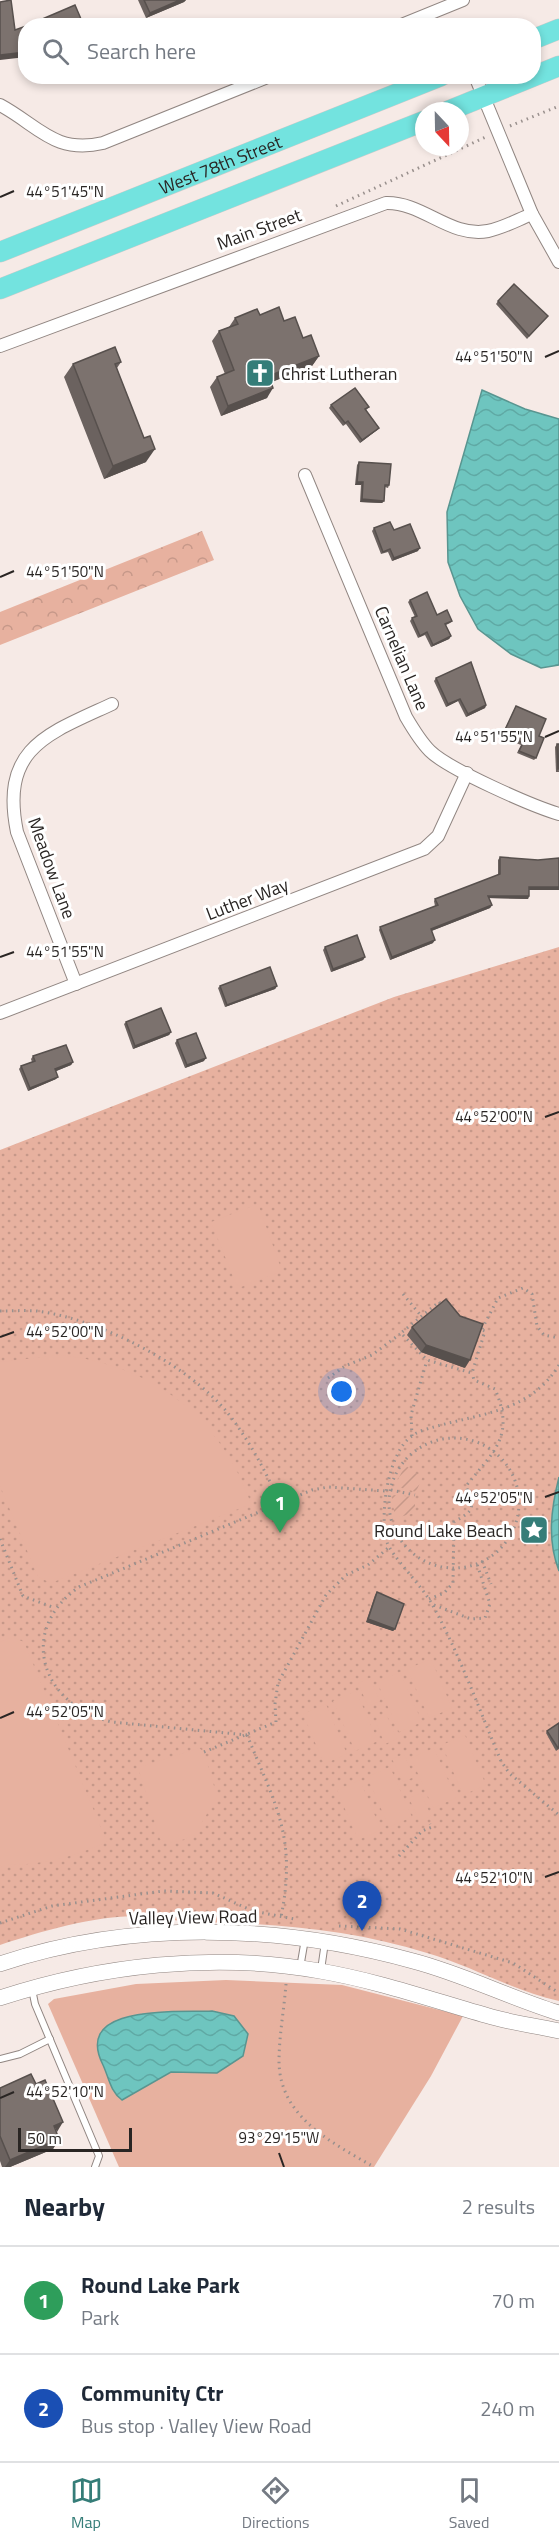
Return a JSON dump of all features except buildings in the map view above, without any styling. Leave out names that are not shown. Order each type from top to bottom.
[{"type":"main road","points":[[541,36],[559,29]]},
{"type":"main road","points":[[541,73],[559,66]]},
{"type":"main road","name":"West 78th Street","points":[[0,252],[421,84]]},
{"type":"main road","points":[[469,103],[515,84]]},
{"type":"main road","name":"West 78th Street","points":[[0,289],[415,124]]},
{"type":"main road","points":[[0,244],[50,233]]},
{"type":"street","points":[[419,18],[463,0]]},
{"type":"street","points":[[0,105],[51,140],[67,146],[85,147],[103,143],[250,84]]},
{"type":"street","points":[[478,84],[532,214],[559,262]]},
{"type":"street","name":"Main Street","points":[[0,346],[386,203],[410,206],[454,227],[473,231],[498,228],[532,214]]},
{"type":"street","name":"Carnelian Lane","points":[[305,475],[406,717],[416,735],[430,752],[467,773],[559,814]]},
{"type":"street","name":"Meadow Lane","points":[[76,984],[17,832],[13,810],[13,788],[21,767],[33,748],[49,734],[112,704]]},
{"type":"street","name":"Luther Way","points":[[0,1012],[424,849],[438,836],[467,773]]},
{"type":"street","name":"Valley View Road","points":[[0,1964],[60,1949],[153,1934],[239,1932],[305,1938],[413,1961],[559,2013]]},
{"type":"street","points":[[0,1998],[32,1989],[145,1967],[224,1964],[300,1968],[418,1994],[493,2017],[559,2031]]},
{"type":"lane","points":[[300,1968],[305,1938]]},
{"type":"lane","points":[[320,1971],[325,1942]]},
{"type":"lane","points":[[32,1989],[35,2004],[99,2156],[95,2167]]},
{"type":"lane","points":[[0,2059],[20,2054],[50,2039]]},
{"type":"path","points":[[377,187],[559,106]]},
{"type":"path","points":[[482,1329],[498,1298],[523,1288],[532,1293],[537,1326],[544,1335],[559,1338]]},
{"type":"path","points":[[403,1294],[422,1317]]},
{"type":"path","points":[[328,1378],[354,1361],[372,1354],[439,1302],[455,1320],[485,1330],[472,1373],[474,1380],[495,1389],[503,1409],[504,1425],[494,1452],[466,1486],[473,1501],[471,1509],[465,1517],[454,1522],[454,1580],[449,1589],[429,1599]]},
{"type":"path","points":[[0,1311],[36,1311],[58,1317],[98,1329],[168,1361],[209,1394],[226,1412],[261,1461],[280,1503]]},
{"type":"path","points":[[401,1333],[427,1360],[472,1373]]},
{"type":"path","points":[[412,1436],[411,1415],[427,1360]]},
{"type":"path","points":[[559,1365],[540,1390],[520,1403],[452,1421],[412,1436],[400,1452],[386,1491],[384,1532],[388,1548],[415,1577],[432,1604],[505,1768],[559,1815]]},
{"type":"path","points":[[449,1438],[468,1439],[494,1452],[513,1475],[519,1494],[518,1514],[507,1540],[477,1564],[455,1568],[427,1562],[407,1548],[392,1520],[391,1490],[397,1472],[407,1459],[430,1442],[449,1438]]},
{"type":"path","points":[[247,1735],[92,1718],[63,1697],[46,1666],[44,1639],[47,1622],[55,1608],[79,1587],[280,1503],[328,1488],[386,1491]]},
{"type":"path","points":[[391,1490],[415,1495]]},
{"type":"path","points":[[0,1539],[23,1596],[55,1608]]},
{"type":"path","points":[[204,1752],[276,1722],[275,1704],[278,1683],[326,1595],[346,1575],[368,1565],[388,1548]]},
{"type":"path","points":[[482,1561],[491,1584]]},
{"type":"path","points":[[432,1604],[471,1619],[485,1618],[490,1604],[477,1564]]},
{"type":"path","points":[[247,1735],[285,1830],[288,1864],[281,1917]]},
{"type":"path","points":[[399,1856],[422,1831],[432,1827],[430,1824]]},
{"type":"path","points":[[360,1927],[362,1880]]},
{"type":"path","points":[[0,1923],[62,1904],[163,1891],[213,1893],[253,1911],[294,1919]]},
{"type":"path","points":[[339,1926],[400,1929],[513,1963],[559,1993]]},
{"type":"path","points":[[286,1984],[279,2062],[287,2095],[299,2115],[312,2128],[374,2167]]},
{"type":"green space","points":[[202,531],[214,560],[0,645],[0,612]]},
{"type":"green space","points":[[559,947],[559,2001],[525,1991],[444,1958],[369,1938],[311,1929],[193,1922],[145,1916],[121,1917],[68,1925],[0,1945],[0,1150],[394,997]]},
{"type":"green space","points":[[258,1204],[282,1271],[241,1287],[236,1284],[211,1222]]},
{"type":"green space","points":[[61,1355],[94,1361],[125,1371],[153,1384],[179,1401],[202,1421],[221,1445],[238,1473],[251,1504],[51,1583],[38,1577],[0,1486],[0,1362]]},
{"type":"green space","points":[[405,1465],[422,1478],[416,1492],[395,1486]]},
{"type":"green space","points":[[392,1495],[415,1497],[415,1513],[395,1518]]},
{"type":"green space","points":[[12,1637],[24,1642],[107,1842],[54,1860],[0,1865],[0,1642]]},
{"type":"green space","points":[[431,1659],[452,1708],[429,1718],[407,1669]]},
{"type":"green space","points":[[400,1672],[422,1722],[399,1732],[377,1682]]},
{"type":"green space","points":[[370,1678],[380,1701],[368,1706],[358,1683]]},
{"type":"green space","points":[[356,1691],[378,1741],[355,1751],[333,1701]]},
{"type":"green space","points":[[326,1704],[347,1754],[324,1764],[303,1714]]},
{"type":"green space","points":[[387,1716],[397,1739],[385,1744],[375,1721]]},
{"type":"green space","points":[[465,1735],[486,1785],[463,1795],[442,1745]]},
{"type":"green space","points":[[199,1748],[204,1752],[217,1796],[195,1835],[177,1841],[164,1841],[160,1839],[139,1771],[140,1767]]},
{"type":"green space","points":[[434,1748],[456,1798],[433,1808],[411,1758]]},
{"type":"green space","points":[[404,1754],[414,1777],[403,1782],[392,1759]]},
{"type":"green space","points":[[390,1767],[412,1817],[389,1827],[367,1777]]},
{"type":"green space","points":[[360,1780],[381,1830],[358,1840],[337,1790]]},
{"type":"green space","points":[[421,1793],[431,1816],[419,1821],[409,1798]]},
{"type":"green space","points":[[226,1980],[342,1985],[463,2016],[431,2076],[374,2167],[119,2167],[48,2004],[54,1999],[136,1984]]},
{"type":"water","points":[[482,390],[525,409],[559,419],[559,665],[541,668],[511,654],[478,629],[460,596],[448,562],[447,512]]},
{"type":"water","points":[[559,1477],[559,1571],[553,1548],[552,1524]]},
{"type":"water","points":[[212,2011],[234,2016],[248,2034],[243,2056],[217,2073],[171,2072],[122,2100],[115,2093],[97,2045],[102,2031],[115,2021],[133,2016]]},
{"type":"place","name":"Christ Lutheran","points":[[260,373]]},
{"type":"place","name":"Round Lake Beach","points":[[534,1530]]},
{"type":"place","name":"Round Lake Park","points":[[280,1533]]},
{"type":"place","name":"Community Ctr","points":[[362,1931]]}]
